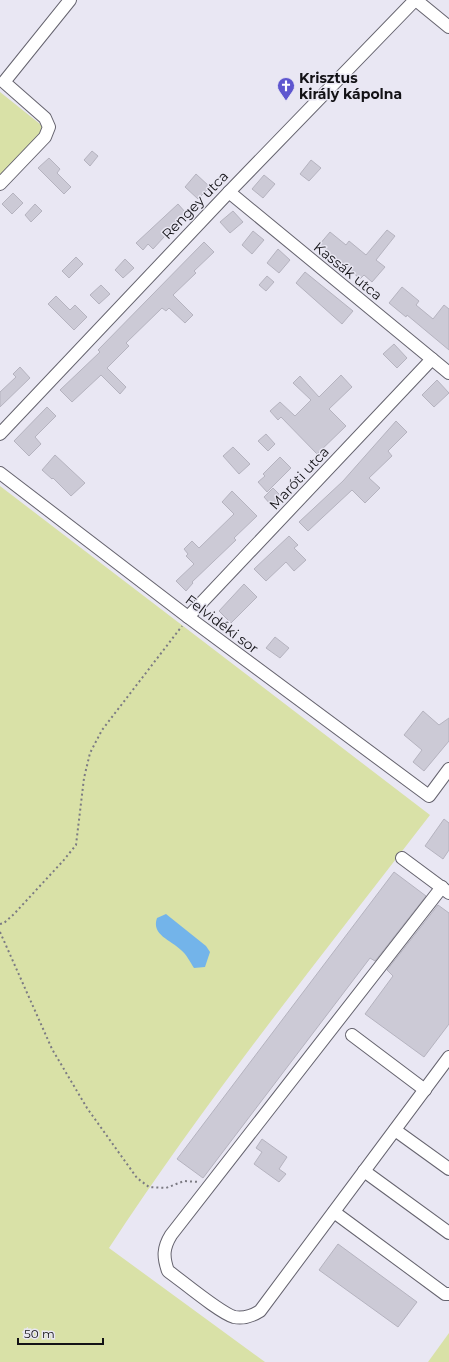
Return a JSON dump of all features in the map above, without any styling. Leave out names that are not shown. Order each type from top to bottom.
[{"type":"street","points":[[0,184],[45,137],[49,127],[45,118],[4,82],[70,0]]},
{"type":"street","points":[[416,0],[449,27]]},
{"type":"street","name":"Rengey utca","points":[[0,434],[229,192],[416,0]]},
{"type":"street","name":"Kassák utca","points":[[229,192],[449,373]]},
{"type":"street","name":"Maróti utca","points":[[188,617],[432,358]]},
{"type":"street","name":"Felvidéki sor","points":[[0,473],[188,617],[429,796],[449,769]]},
{"type":"street","points":[[402,858],[445,890],[166,1243],[164,1260],[168,1271],[226,1314],[243,1318],[253,1316],[260,1311],[449,1058]]},
{"type":"street","points":[[352,1035],[425,1090]]},
{"type":"street","points":[[395,1130],[449,1168]]},
{"type":"street","points":[[364,1171],[449,1233]]},
{"type":"street","points":[[334,1212],[445,1294],[449,1294]]},
{"type":"path","points":[[0,924],[4,923],[14,914],[76,845],[84,778],[90,753],[102,730],[188,617]]},
{"type":"path","points":[[0,932],[52,1049],[87,1108],[137,1178],[149,1186],[154,1187],[166,1188],[184,1181],[199,1182],[209,1187]]},
{"type":"green space","points":[[0,92],[45,128],[0,177]]},
{"type":"green space","points":[[0,486],[430,815],[265,1029],[185,1137],[109,1248],[265,1362],[0,1362]]},
{"type":"green space","points":[[449,1333],[449,1362],[428,1362]]},
{"type":"water","points":[[166,914],[206,946],[210,952],[205,967],[194,968],[187,956],[177,946],[159,933],[156,924],[157,918]]},
{"type":"building","points":[[92,151],[98,156],[90,166],[84,160]]},
{"type":"building","points":[[49,158],[60,169],[57,173],[71,187],[64,194],[38,168]]},
{"type":"building","points":[[311,160],[321,168],[309,181],[300,174]]},
{"type":"building","points":[[196,174],[210,187],[198,199],[185,187]]},
{"type":"building","points":[[264,175],[275,184],[263,198],[252,189]]},
{"type":"building","points":[[13,193],[23,203],[12,214],[2,204]]},
{"type":"building","points":[[35,204],[42,211],[31,222],[25,215]]},
{"type":"building","points":[[178,204],[186,213],[153,249],[148,244],[143,250],[136,243]]},
{"type":"building","points":[[233,211],[243,222],[230,233],[220,222]]},
{"type":"building","points":[[387,230],[395,236],[376,260],[385,267],[372,282],[364,275],[360,279],[336,257],[335,258],[319,245],[330,232],[346,245],[349,241],[366,255]]},
{"type":"building","points":[[253,231],[264,240],[252,254],[242,245]]},
{"type":"building","points":[[204,242],[214,252],[194,271],[196,273],[173,295],[193,315],[185,323],[169,308],[166,311],[162,308],[126,343],[129,346],[107,368],[126,387],[120,394],[101,375],[72,402],[60,390],[100,352],[98,350]]},
{"type":"building","points":[[278,249],[290,260],[279,273],[267,263]]},
{"type":"building","points":[[76,257],[83,264],[69,278],[62,271]]},
{"type":"building","points":[[125,259],[134,268],[123,278],[115,270]]},
{"type":"building","points":[[305,272],[353,311],[342,324],[296,283]]},
{"type":"building","points":[[267,276],[274,282],[266,291],[259,285]]},
{"type":"building","points":[[101,285],[110,294],[99,304],[90,295]]},
{"type":"building","points":[[402,287],[419,301],[416,305],[433,319],[444,305],[449,309],[449,350],[407,315],[406,317],[389,303]]},
{"type":"building","points":[[56,296],[70,310],[75,305],[87,317],[74,330],[48,304]]},
{"type":"building","points":[[394,344],[407,358],[397,368],[383,354]]},
{"type":"building","points":[[20,367],[30,378],[0,407],[0,392],[16,377],[13,374]]},
{"type":"building","points":[[341,375],[352,387],[329,409],[346,426],[317,454],[281,417],[278,420],[270,411],[280,402],[295,416],[311,400],[293,383],[300,376],[319,397]]},
{"type":"building","points":[[437,380],[449,393],[434,407],[422,395]]},
{"type":"building","points":[[47,407],[56,416],[35,437],[41,444],[29,456],[14,441]]},
{"type":"building","points":[[396,421],[407,432],[388,451],[392,456],[369,478],[380,488],[365,503],[352,490],[308,531],[299,522],[343,481]]},
{"type":"building","points":[[266,434],[275,444],[268,451],[258,441]]},
{"type":"building","points":[[233,447],[250,464],[239,474],[223,456]]},
{"type":"building","points":[[55,455],[85,483],[71,496],[53,478],[52,479],[42,470]]},
{"type":"building","points":[[280,457],[291,468],[267,492],[258,482],[265,476],[263,474]]},
{"type":"building","points":[[273,488],[281,496],[271,505],[264,497]]},
{"type":"building","points":[[232,491],[257,516],[234,538],[236,540],[192,582],[193,583],[186,591],[176,581],[194,564],[186,556],[188,554],[184,549],[192,541],[199,548],[234,514],[222,502]]},
{"type":"building","points":[[289,536],[298,545],[294,548],[306,560],[294,571],[286,562],[266,581],[254,569]]},
{"type":"building","points":[[244,584],[257,597],[231,623],[219,611]]},
{"type":"building","points":[[275,637],[289,648],[280,658],[266,648]]},
{"type":"building","points":[[423,711],[439,725],[449,718],[449,741],[424,771],[413,762],[422,750],[404,735]]},
{"type":"building","points":[[444,819],[449,823],[449,850],[443,859],[425,846]]},
{"type":"building","points":[[394,872],[426,896],[375,961],[370,958],[203,1178],[177,1159]]},
{"type":"building","points":[[438,905],[449,913],[449,1024],[424,1057],[365,1014],[393,976],[387,970]]},
{"type":"building","points":[[262,1139],[287,1157],[279,1169],[286,1174],[279,1182],[254,1164],[262,1152],[256,1148]]},
{"type":"building","points":[[338,1244],[417,1302],[398,1327],[319,1270]]},
{"type":"place","name":"Krisztus király kápolna","points":[[286,101]]}]
